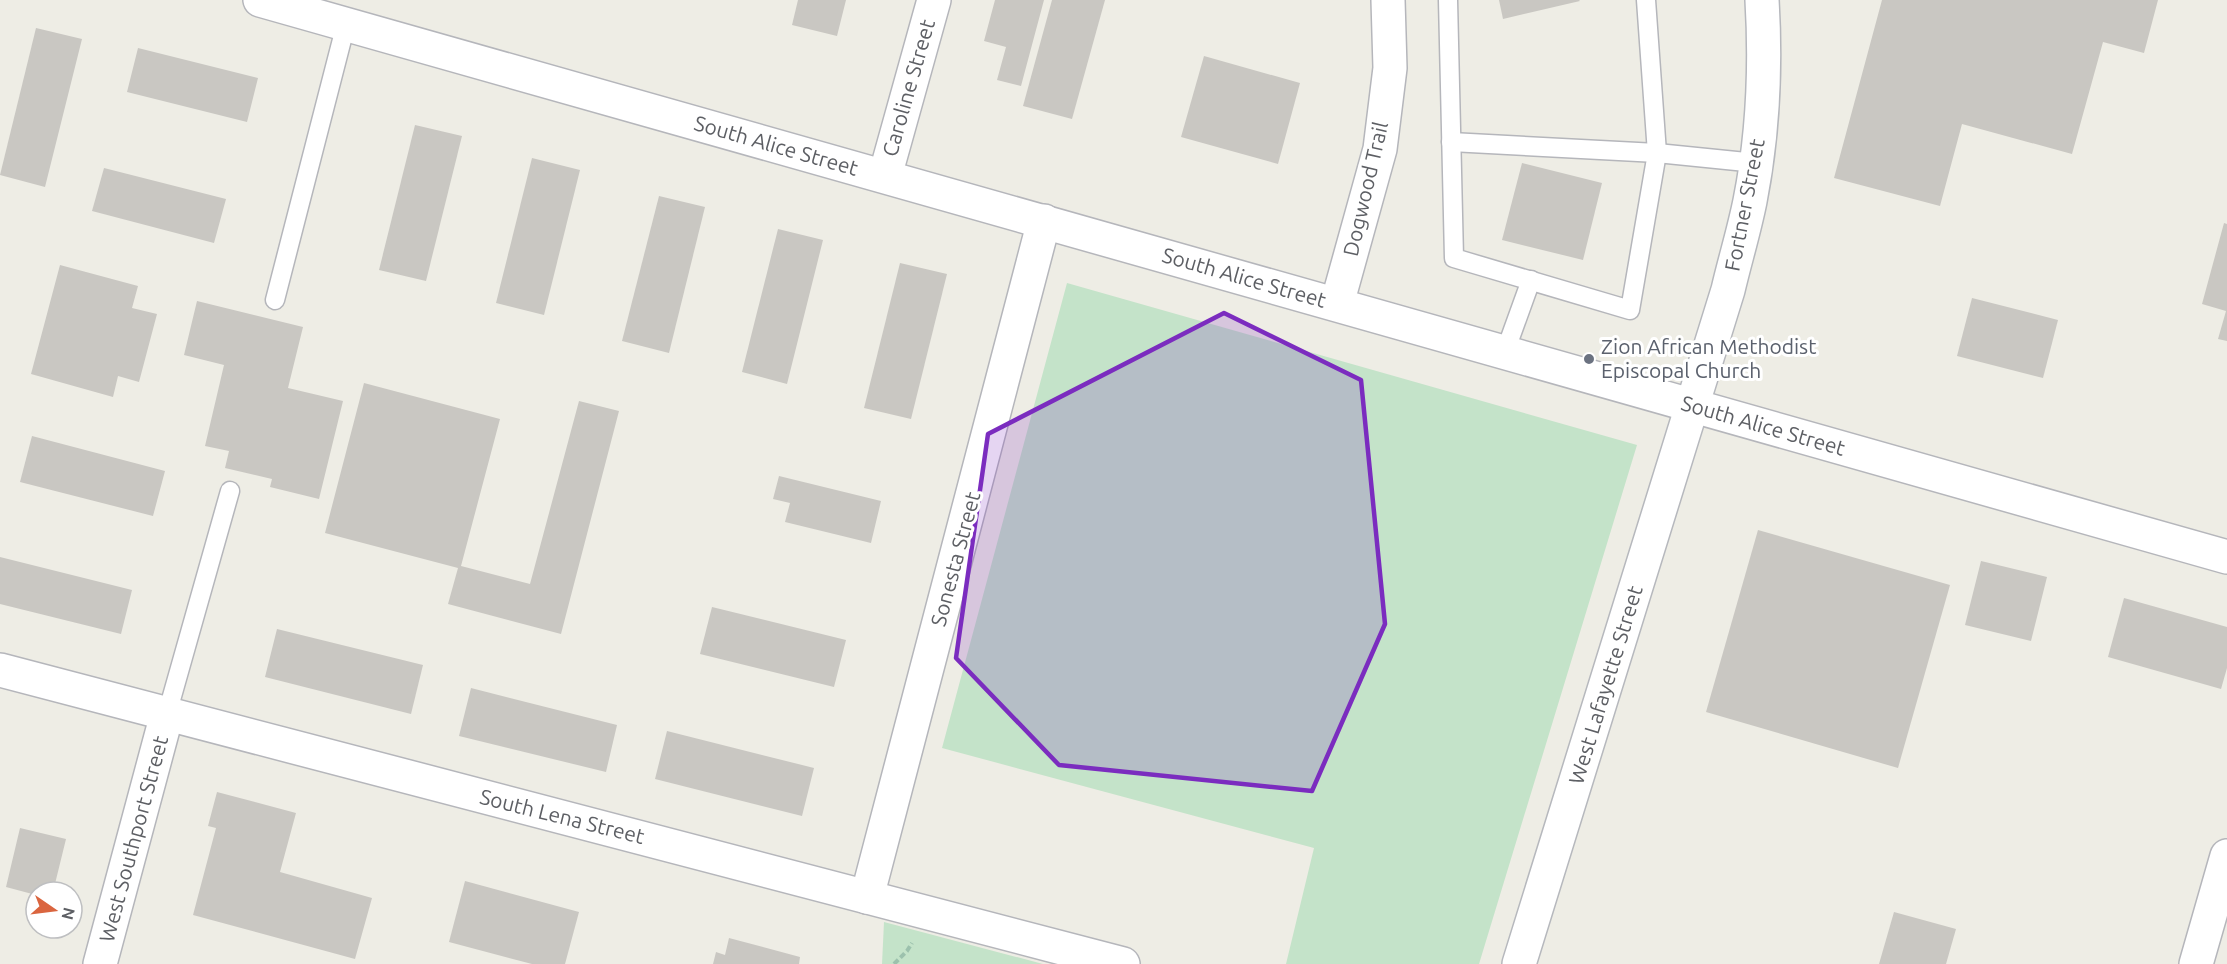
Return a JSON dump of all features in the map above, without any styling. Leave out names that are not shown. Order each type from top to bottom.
[{"type":"street","name":"South Alice Street","points":[[261,0],[349,12],[885,176],[2227,557]]},
{"type":"street","name":"Caroline Street","points":[[885,176],[934,0]]},
{"type":"street","name":"Dogwood Trail","points":[[1337,304],[1380,149],[1390,68],[1388,0]]},
{"type":"street","name":"Fortner Street","points":[[1694,406],[1731,279],[1750,200],[1761,126],[1765,46],[1762,0]]},
{"type":"street","name":"Sonesta Street","points":[[867,897],[1044,221]]},
{"type":"street","name":"West Lafayette Street","points":[[1519,964],[1694,406]]},
{"type":"street","name":"South Lena Street","points":[[0,670],[1124,964]]},
{"type":"street","name":"West Southport Street","points":[[100,964],[167,714]]},
{"type":"street","points":[[2196,964],[2227,856]]},
{"type":"lane","points":[[1448,0],[1454,258],[1630,310],[1657,153],[1646,0]]},
{"type":"lane","points":[[275,300],[349,12]]},
{"type":"lane","points":[[1451,142],[1657,153],[1756,164]]},
{"type":"lane","points":[[1505,352],[1531,280]]},
{"type":"lane","points":[[167,714],[230,491]]},
{"type":"highlighted area","points":[[1224,313],[1361,380],[1385,624],[1312,791],[1059,765],[956,658],[988,434]]},
{"type":"green space","points":[[1067,283],[1637,445],[1479,964],[1286,964],[1314,848],[942,748]]},
{"type":"green space","points":[[884,922],[1043,964],[882,964]]},
{"type":"building","points":[[798,0],[846,0],[837,36],[792,25]]},
{"type":"building","points":[[995,0],[1044,0],[1021,86],[997,80],[1006,47],[984,41]]},
{"type":"building","points":[[1052,0],[1105,0],[1072,119],[1023,106]]},
{"type":"building","points":[[1499,0],[1579,0],[1580,1],[1503,19]]},
{"type":"building","points":[[1882,0],[2158,0],[2144,53],[2103,42],[2072,154],[1962,124],[1940,206],[1834,178]]},
{"type":"building","points":[[36,28],[82,39],[45,187],[0,175]]},
{"type":"building","points":[[138,48],[258,78],[247,122],[127,92]]},
{"type":"building","points":[[1204,56],[1300,83],[1278,164],[1181,137]]},
{"type":"building","points":[[415,125],[462,136],[426,281],[379,270]]},
{"type":"building","points":[[532,158],[580,170],[544,315],[496,303]]},
{"type":"building","points":[[1522,163],[1602,183],[1583,260],[1502,240]]},
{"type":"building","points":[[104,168],[226,199],[214,243],[92,211]]},
{"type":"building","points":[[659,196],[705,207],[669,353],[622,341]]},
{"type":"building","points":[[2224,223],[2227,224],[2227,341],[2218,339],[2226,311],[2202,304]]},
{"type":"building","points":[[778,229],[823,240],[787,384],[742,372]]},
{"type":"building","points":[[900,263],[947,274],[911,419],[864,408]]},
{"type":"building","points":[[60,265],[138,286],[132,308],[157,314],[139,382],[118,376],[113,397],[31,374]]},
{"type":"building","points":[[1972,298],[2058,320],[2043,378],[1957,356]]},
{"type":"building","points":[[197,301],[303,327],[288,388],[343,401],[319,499],[270,487],[272,479],[225,468],[229,451],[205,446],[224,365],[184,355]]},
{"type":"building","points":[[364,383],[500,419],[461,566],[530,584],[579,401],[619,411],[561,634],[448,604],[458,568],[325,533]]},
{"type":"building","points":[[32,436],[165,471],[153,516],[20,482]]},
{"type":"building","points":[[779,476],[881,501],[871,543],[785,522],[790,503],[773,499]]},
{"type":"building","points":[[1758,530],[1950,585],[1898,768],[1706,712]]},
{"type":"building","points":[[0,557],[132,590],[121,634],[0,604]]},
{"type":"building","points":[[1981,561],[2047,577],[2031,641],[1965,625]]},
{"type":"building","points":[[2124,598],[2227,627],[2227,668],[2221,689],[2108,657]]},
{"type":"building","points":[[712,607],[846,640],[834,687],[700,654]]},
{"type":"building","points":[[277,629],[423,665],[411,714],[265,677]]},
{"type":"building","points":[[471,688],[617,725],[606,772],[459,736]]},
{"type":"building","points":[[667,731],[814,768],[802,816],[655,779]]},
{"type":"building","points":[[217,792],[296,813],[280,872],[372,898],[355,959],[193,915],[216,828],[208,826]]},
{"type":"building","points":[[20,828],[66,839],[56,880],[24,880],[24,892],[6,887]]},
{"type":"building","points":[[465,881],[579,912],[565,964],[532,964],[449,942]]},
{"type":"building","points":[[1894,912],[1956,929],[1946,964],[1879,964]]},
{"type":"building","points":[[729,938],[800,957],[799,964],[713,964],[716,952],[725,955]]},
{"type":"place","name":"Zion African Methodist Episcopal Church","points":[[1589,359]]}]
